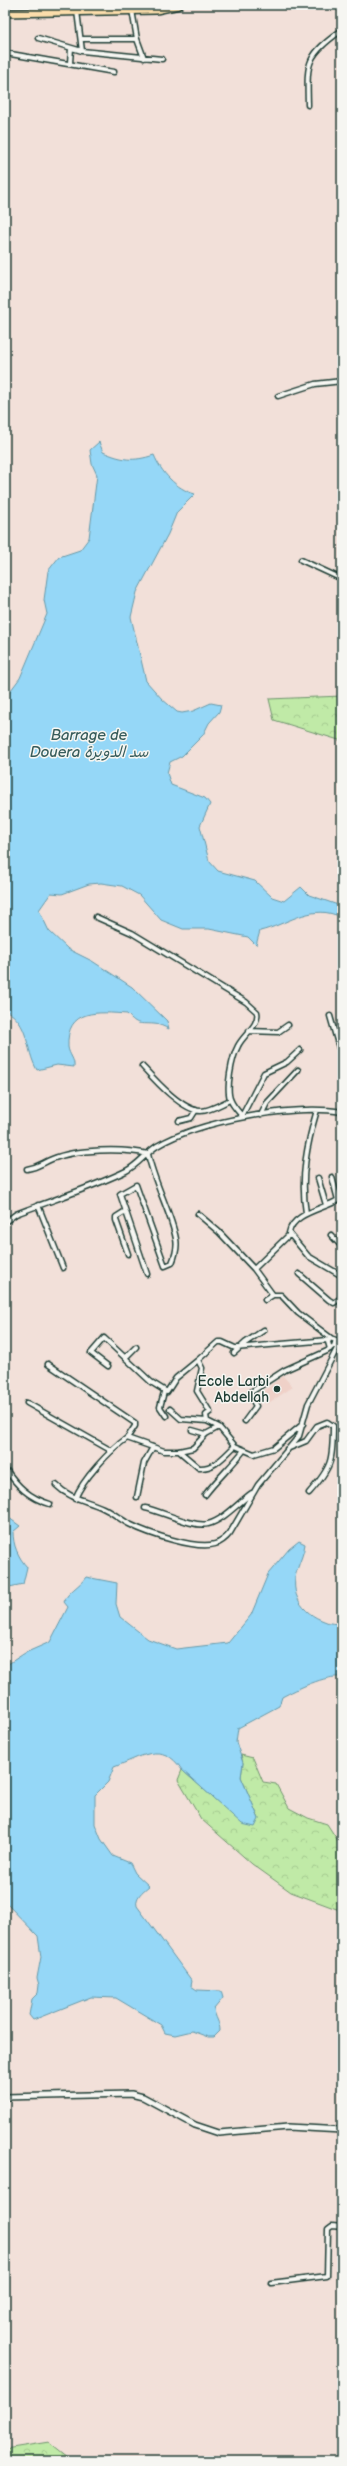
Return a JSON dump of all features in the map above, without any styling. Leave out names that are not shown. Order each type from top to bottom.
[{"type":"main road","points":[[5,12],[132,10],[171,8],[179,5]]},
{"type":"street","points":[[132,10],[137,39],[144,58]]},
{"type":"street","points":[[78,11],[82,51]]},
{"type":"street","points":[[308,105],[308,66],[314,56],[342,30]]},
{"type":"street","points":[[38,38],[82,51],[162,59]]},
{"type":"street","points":[[81,39],[137,39]]},
{"type":"street","points":[[70,63],[71,48]]},
{"type":"street","points":[[5,54],[70,63],[114,72]]},
{"type":"street","points":[[278,396],[315,384],[342,382]]},
{"type":"street","points":[[301,560],[342,579]]},
{"type":"street","points":[[96,917],[132,933],[246,1002],[257,1012],[258,1017],[238,1045],[233,1059],[229,1082],[230,1100],[242,1116]]},
{"type":"street","points":[[330,1016],[342,1058]]},
{"type":"street","points":[[249,1031],[278,1032],[288,1025]]},
{"type":"street","points":[[242,1116],[264,1073],[287,1062],[300,1050]]},
{"type":"street","points":[[142,1066],[173,1097],[196,1110],[208,1109],[230,1100]]},
{"type":"street","points":[[261,1115],[267,1103],[298,1070]]},
{"type":"street","points":[[179,1121],[191,1118],[196,1110]]},
{"type":"street","points":[[306,1213],[303,1180],[309,1136],[316,1110]]},
{"type":"street","points":[[5,1221],[16,1214],[128,1170],[160,1145],[200,1128],[242,1116],[316,1110],[342,1112]]},
{"type":"street","points":[[27,1169],[41,1166],[52,1159],[83,1153],[132,1150],[148,1154]]},
{"type":"street","points":[[146,1274],[124,1212],[120,1194],[136,1184],[163,1264],[165,1266],[172,1263],[176,1254],[176,1240],[151,1171],[148,1154]]},
{"type":"street","points":[[254,1269],[289,1235],[290,1228],[306,1213],[335,1201],[338,1197],[332,1177]]},
{"type":"street","points":[[318,1178],[326,1205]]},
{"type":"street","points":[[38,1205],[64,1268]]},
{"type":"street","points":[[124,1212],[116,1216],[116,1220],[128,1254]]},
{"type":"street","points":[[198,1214],[219,1232],[254,1269],[273,1297]]},
{"type":"street","points":[[289,1235],[308,1256],[342,1276]]},
{"type":"street","points":[[331,1235],[342,1247]]},
{"type":"street","points":[[299,1274],[334,1303],[342,1298]]},
{"type":"street","points":[[56,1485],[75,1499],[102,1507],[130,1524],[148,1532],[206,1545],[216,1544],[230,1533],[254,1492],[286,1449],[299,1436],[304,1424],[308,1404],[332,1347],[330,1339],[298,1313],[281,1295],[265,1300]]},
{"type":"street","points":[[234,1354],[264,1330]]},
{"type":"street","points":[[108,1366],[91,1353],[104,1338],[164,1392]]},
{"type":"street","points":[[166,1416],[160,1407],[164,1392],[167,1392],[176,1378],[218,1342],[240,1348],[330,1339],[339,1341]]},
{"type":"street","points":[[246,1421],[256,1406],[250,1396],[251,1392],[285,1370],[332,1347],[339,1341]]},
{"type":"street","points":[[125,1358],[136,1347]]},
{"type":"street","points":[[198,1360],[202,1368],[197,1391],[210,1412],[206,1415],[207,1421]]},
{"type":"street","points":[[48,1364],[134,1423],[135,1426],[127,1438],[112,1451],[78,1491],[75,1499]]},
{"type":"street","points":[[27,1403],[112,1451]]},
{"type":"street","points":[[170,1409],[181,1419],[207,1421],[220,1427],[235,1446],[254,1454],[274,1448],[304,1424]]},
{"type":"street","points":[[286,1449],[306,1441],[322,1423],[327,1422],[333,1426],[333,1454],[330,1464],[309,1493]]},
{"type":"street","points":[[127,1438],[153,1447],[179,1451],[193,1448],[206,1434],[220,1427]]},
{"type":"street","points":[[192,1430],[206,1434]]},
{"type":"street","points":[[179,1451],[200,1468],[203,1468],[212,1466],[235,1446]]},
{"type":"street","points":[[137,1497],[144,1463],[153,1447]]},
{"type":"street","points":[[205,1494],[216,1479],[229,1470],[244,1450]]},
{"type":"street","points":[[5,1468],[17,1486],[38,1501],[50,1504]]},
{"type":"street","points":[[145,1508],[184,1520],[208,1524],[218,1519],[254,1492]]},
{"type":"street","points":[[5,2097],[131,2094],[144,2097],[195,2125],[219,2133],[288,2127],[342,2130]]},
{"type":"street","points":[[271,2283],[327,2276],[328,2229],[332,2226],[342,2227]]},
{"type":"shaded area","name":"Ecole Larbi Abdellah","points":[[283,1376],[293,1387],[267,1404],[259,1395]]},
{"type":"green space","points":[[342,696],[342,741],[274,720],[269,699]]},
{"type":"green space","points":[[241,1755],[253,1758],[263,1782],[276,1784],[289,1808],[308,1818],[327,1824],[342,1847],[342,1911],[291,1892],[252,1864],[201,1819],[178,1780],[182,1770],[218,1802],[259,1819],[241,1777],[243,1763]]},
{"type":"green space","points":[[49,2442],[73,2461],[5,2461],[5,2449]]},
{"type":"water","name":"Barrage de Douera سد الدويرة","points":[[99,442],[103,452],[116,457],[140,459],[154,455],[161,468],[170,479],[188,492],[195,494],[177,512],[168,534],[137,592],[131,617],[146,681],[162,699],[177,712],[182,713],[193,711],[211,703],[221,705],[219,712],[209,723],[203,735],[182,756],[170,762],[167,773],[171,785],[205,798],[210,804],[200,826],[209,861],[218,871],[255,881],[272,897],[284,901],[301,887],[309,895],[338,905],[336,915],[316,912],[260,931],[256,945],[248,937],[209,929],[183,929],[161,920],[139,895],[122,886],[101,883],[89,884],[62,894],[51,893],[39,910],[49,931],[68,949],[92,961],[132,987],[167,1021],[169,1029],[158,1024],[136,1022],[127,1014],[95,1013],[86,1015],[78,1019],[72,1025],[69,1034],[68,1047],[74,1062],[74,1067],[57,1065],[37,1070],[33,1062],[23,1029],[13,1015],[5,1010],[5,698],[20,678],[47,614],[44,600],[48,571],[59,557],[80,550],[89,538],[97,475],[92,464],[90,450]]},
{"type":"water","points":[[5,1515],[20,1526],[13,1532],[14,1542],[21,1559],[27,1567],[23,1584],[5,1588]]},
{"type":"water","points":[[299,1541],[305,1544],[295,1579],[296,1595],[299,1602],[309,1613],[326,1622],[342,1625],[342,1677],[320,1680],[295,1690],[282,1697],[279,1706],[238,1728],[236,1742],[243,1763],[241,1777],[259,1819],[255,1827],[242,1824],[167,1755],[159,1753],[142,1756],[114,1767],[108,1782],[95,1795],[95,1824],[101,1839],[113,1856],[130,1863],[135,1873],[149,1886],[138,1897],[137,1906],[192,1981],[191,1986],[197,1990],[221,1991],[223,1998],[214,2009],[220,2031],[214,2037],[208,2037],[192,2031],[175,2035],[165,2033],[161,2025],[116,1998],[91,1997],[33,2020],[29,2015],[32,1999],[38,1993],[39,1985],[37,1978],[41,1957],[38,1936],[5,1902],[5,1666],[25,1653],[50,1642],[68,1607],[64,1602],[66,1598],[86,1577],[117,1583],[116,1604],[120,1617],[148,1639],[176,1649],[228,1643],[251,1615],[268,1574],[289,1549]]},
{"type":"place","name":"Ecole Larbi Abdellah","points":[[277,1389]]}]
